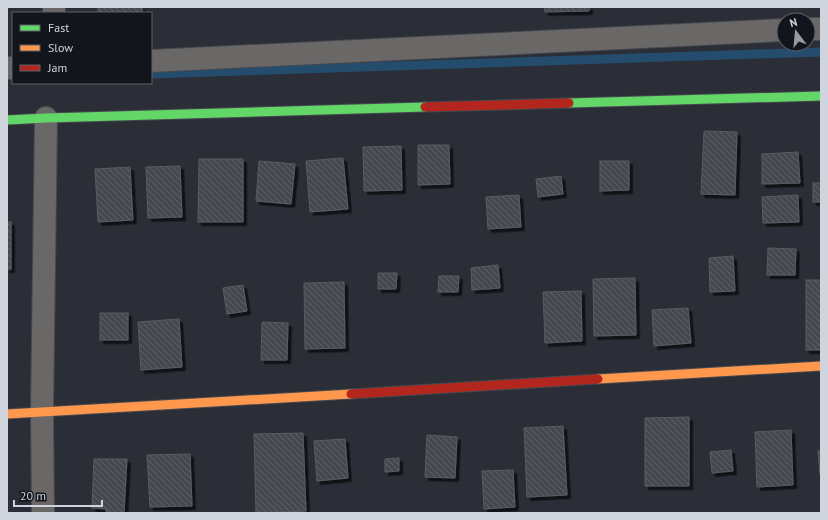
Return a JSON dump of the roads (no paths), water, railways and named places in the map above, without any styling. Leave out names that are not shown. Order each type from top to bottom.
[{"type":"street","points":[[152,61],[776,30]]},
{"type":"street","points":[[7,120],[821,96]]},
{"type":"street","points":[[43,513],[42,412],[46,118]]},
{"type":"street","points":[[7,414],[821,366]]},
{"type":"waterway","points":[[152,74],[821,52]]}]
